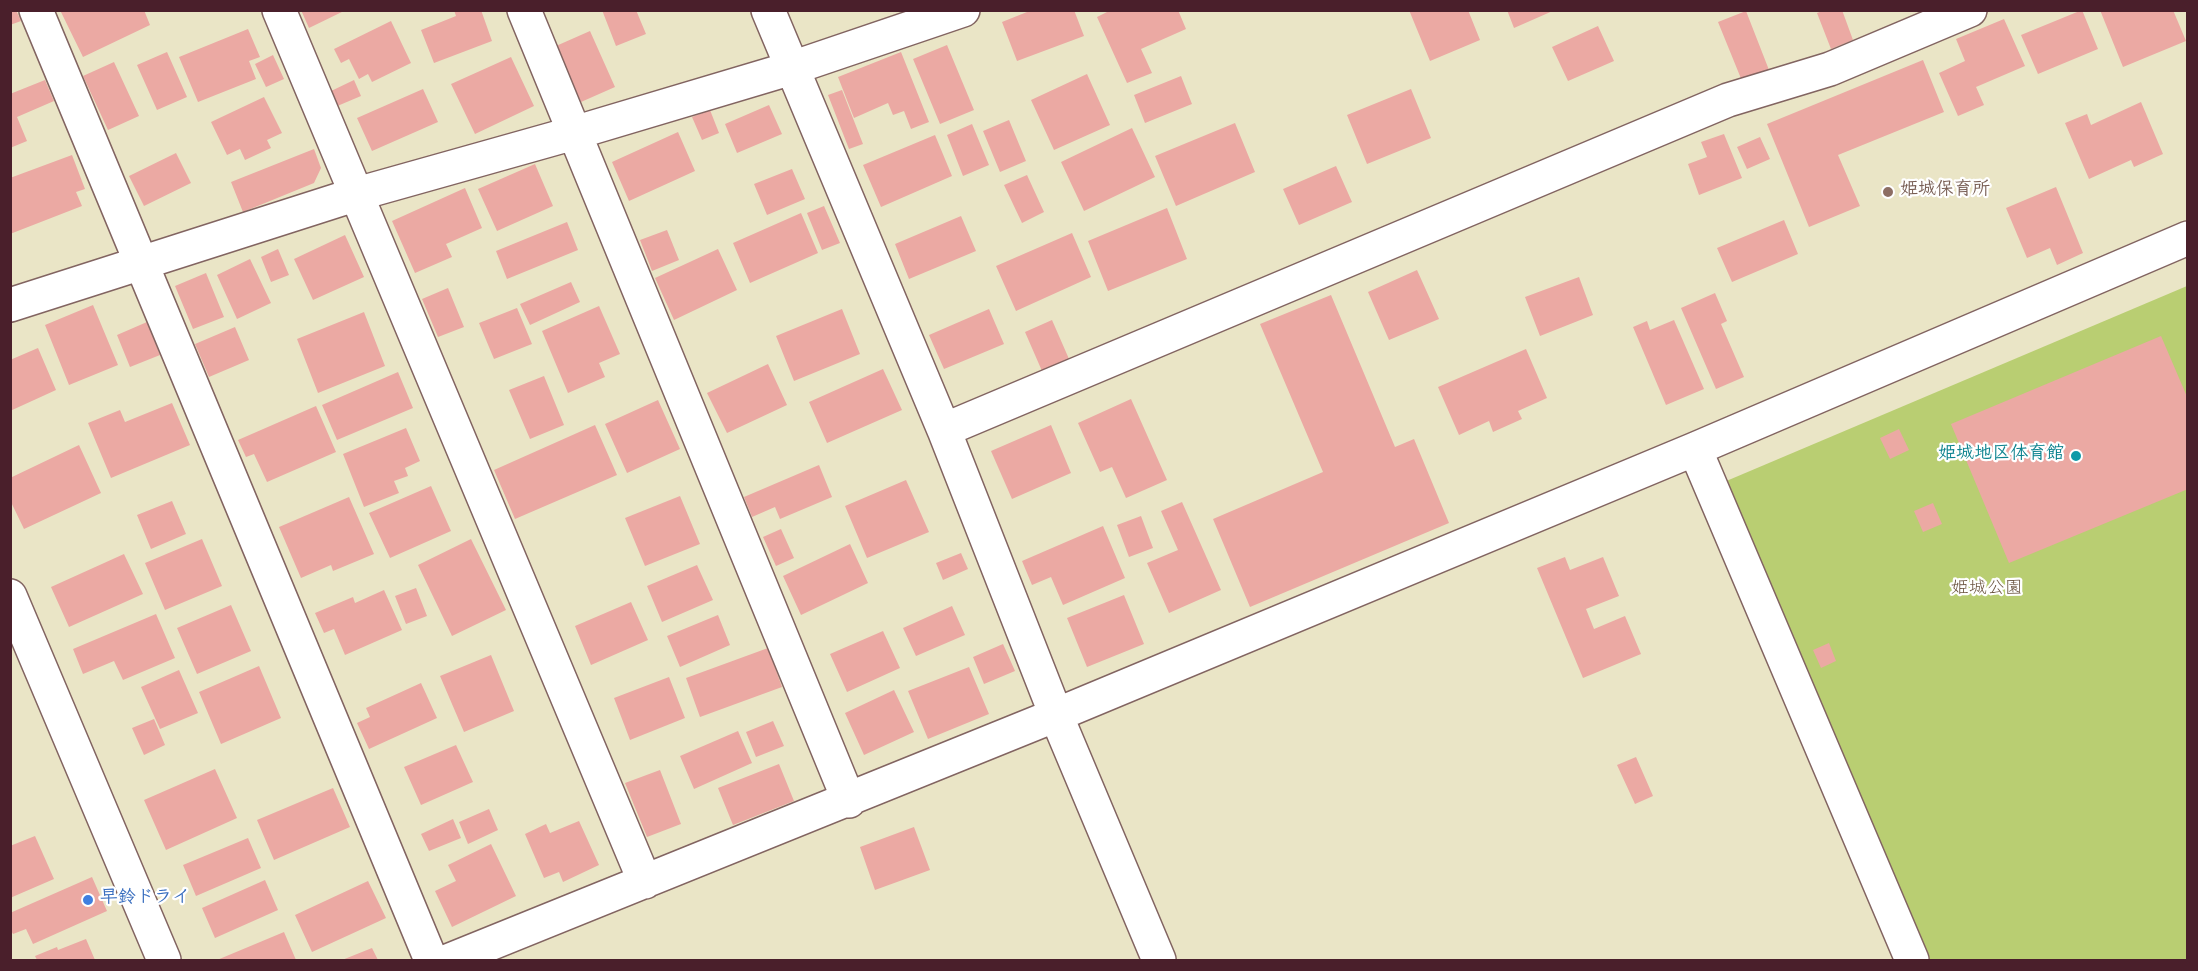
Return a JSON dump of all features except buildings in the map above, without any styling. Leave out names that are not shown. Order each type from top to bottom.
[{"type":"street","points":[[36,10],[431,960]]},
{"type":"street","points":[[279,10],[645,882]]},
{"type":"street","points":[[524,10],[849,801]]},
{"type":"street","points":[[768,10],[944,430],[1056,715],[1159,960]]},
{"type":"street","points":[[10,305],[357,194],[792,68],[963,10]]},
{"type":"street","points":[[944,430],[1728,100],[1830,69],[1970,10]]},
{"type":"street","points":[[450,960],[849,801],[1056,715],[1695,449],[2187,238]]},
{"type":"street","points":[[1695,449],[1912,960]]},
{"type":"street","points":[[10,596],[164,960]]},
{"type":"green space","name":"姫城公園","points":[[2187,286],[2187,960],[1926,960],[1724,482]]},
{"type":"place","name":"姫城保育所","points":[[1888,192]]},
{"type":"place","name":"姫城地区体育館","points":[[2076,456]]},
{"type":"place","name":"早鈴ドライ","points":[[88,900]]}]
